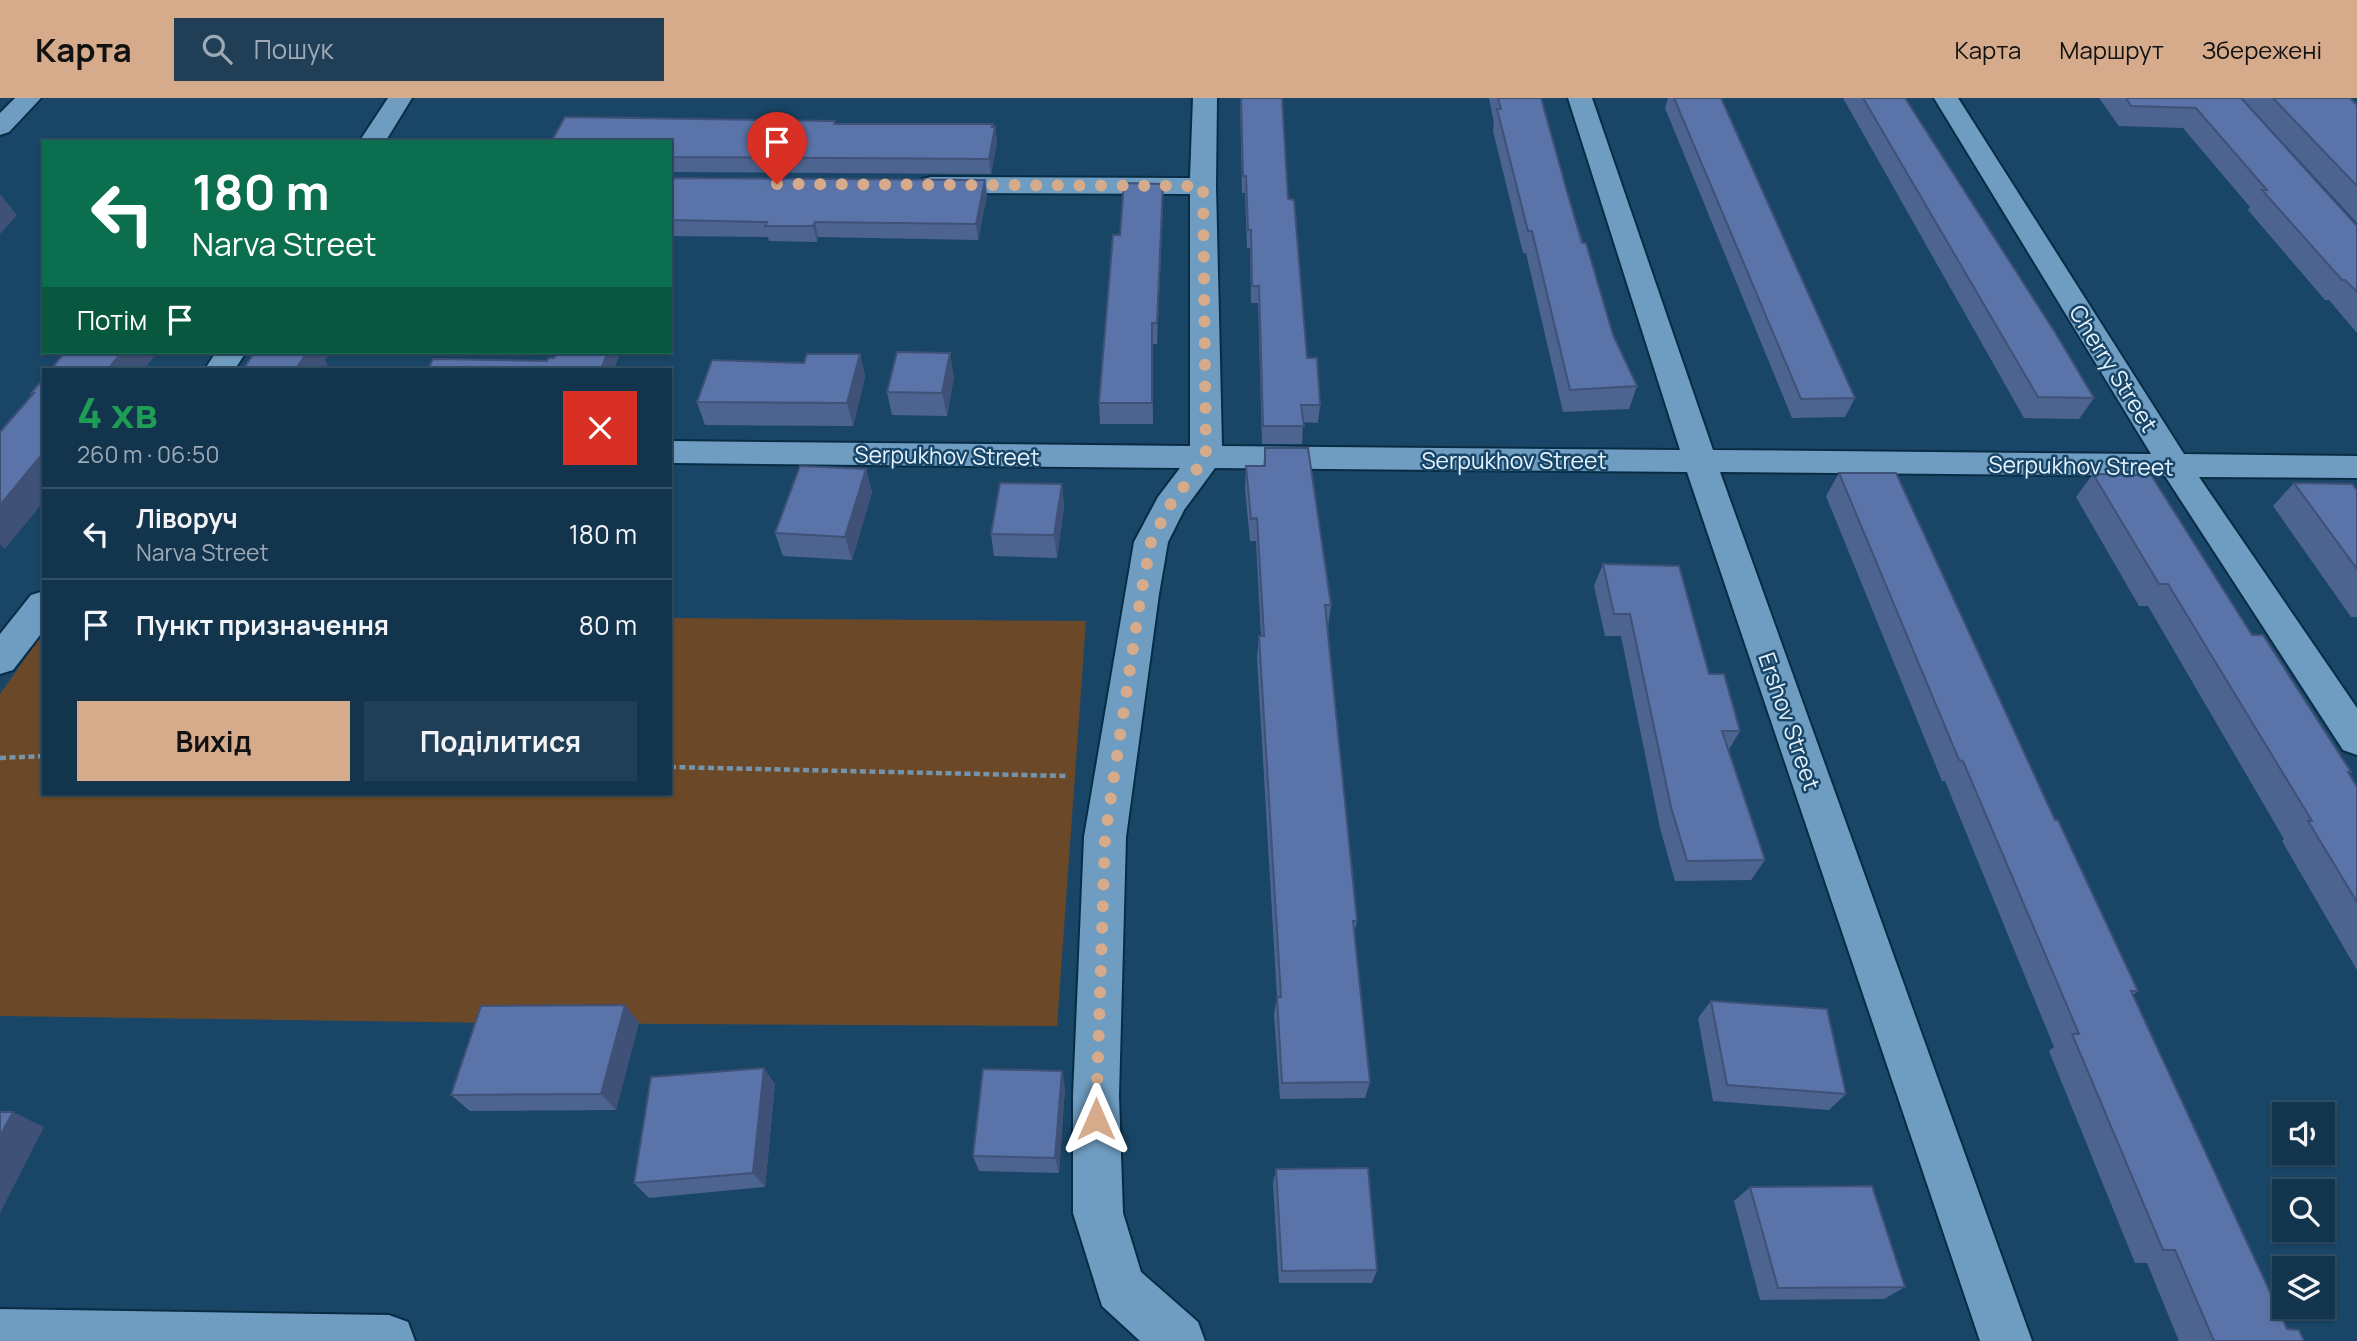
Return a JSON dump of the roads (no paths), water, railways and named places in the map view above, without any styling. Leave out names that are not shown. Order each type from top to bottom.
[{"type":"street","points":[[0,127],[29,98]]},
{"type":"street","points":[[373,140],[400,98]]},
{"type":"street","points":[[1179,1341],[1120,1288],[1098,1213],[1096,1096],[1105,837],[1112,777],[1151,542],[1170,505],[1206,457],[1203,186],[1205,98]]},
{"type":"street","name":"Ershov Street","points":[[1580,98],[1700,461],[2007,1341]]},
{"type":"street","name":"Cherry Street","points":[[1946,98],[2175,466],[2357,740]]},
{"type":"street","points":[[902,185],[1203,186]]},
{"type":"street","name":"Serpukhov Street","points":[[672,452],[2357,467]]},
{"type":"street","points":[[0,660],[42,607]]},
{"type":"street","points":[[0,1335],[389,1341]]}]
